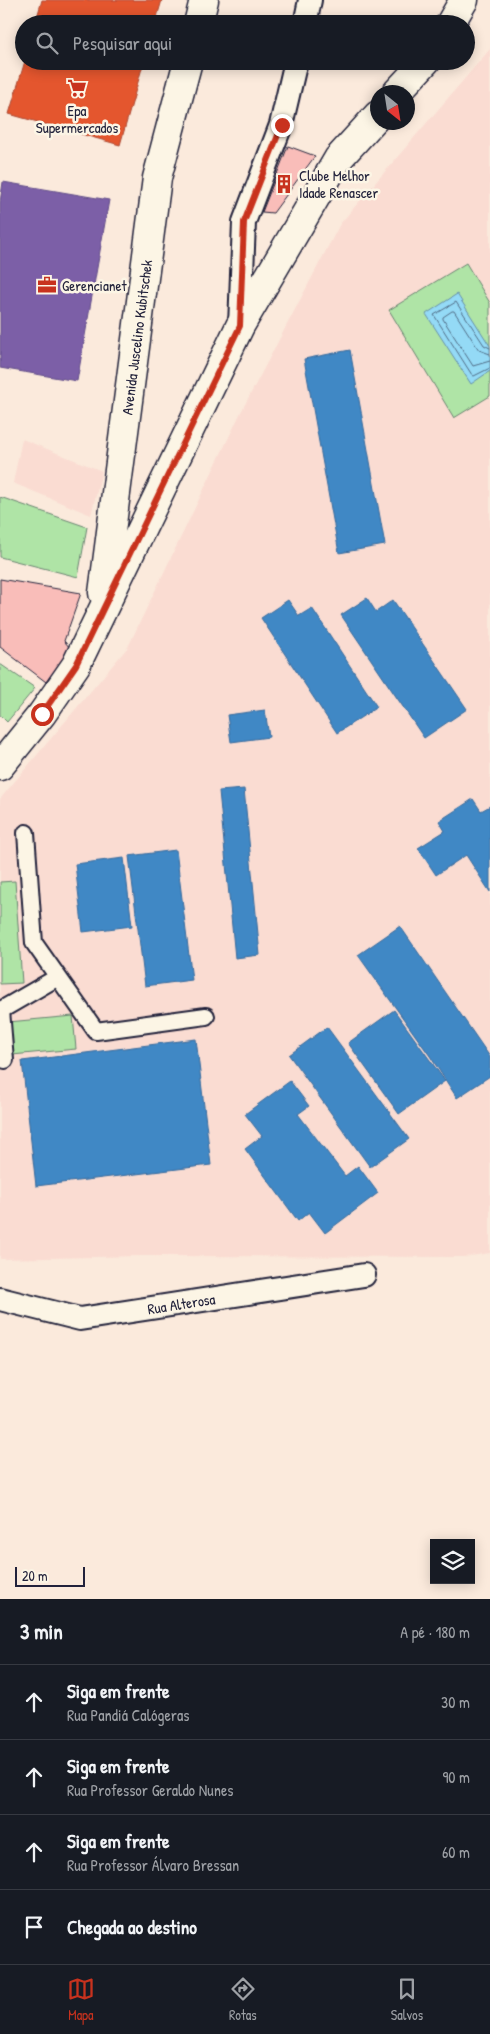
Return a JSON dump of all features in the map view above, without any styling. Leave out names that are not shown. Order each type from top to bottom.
[{"type":"street","points":[[200,15],[204,0]]},
{"type":"street","points":[[307,15],[310,0]]},
{"type":"street","points":[[455,15],[464,0]]},
{"type":"street","name":"Avenida Juscelino Kubitschek","points":[[100,616],[157,178],[186,70]]},
{"type":"street","points":[[240,326],[244,222],[282,125],[294,70]]},
{"type":"street","points":[[404,85],[418,70]]},
{"type":"street","points":[[0,766],[42,714],[76,665],[240,326],[338,159],[370,124]]},
{"type":"street","points":[[26,833],[34,943],[96,1031],[206,1016]]},
{"type":"street","points":[[5,1060],[0,1010],[58,977]]},
{"type":"street","name":"Rua Alterosa","points":[[0,1299],[80,1319],[364,1275]]},
{"type":"shaded area","points":[[490,49],[490,1253],[464,1257],[141,1256],[0,1259],[0,799],[128,647],[241,412],[340,224],[472,70],[475,70],[475,66]]},
{"type":"shaded area","points":[[22,439],[102,471],[91,515],[13,483]]},
{"type":"green space","points":[[466,263],[490,303],[490,396],[454,418],[389,310]]},
{"type":"green space","points":[[0,497],[87,527],[78,577],[0,557]]},
{"type":"green space","points":[[0,664],[35,688],[7,722],[0,715]]},
{"type":"green space","points":[[15,881],[22,983],[0,984],[0,882]]},
{"type":"green space","points":[[73,1016],[76,1049],[12,1055],[8,1022]]},
{"type":"water","points":[[457,294],[490,346],[490,371],[471,384],[426,314]]},
{"type":"building: Comércio","points":[[42,0],[162,0],[158,15],[38,15]]},
{"type":"building: Comércio","name":"Epa Supermercados","points":[[22,70],[141,70],[120,145],[9,114]]},
{"type":"building: Escritórios","name":"Gerencianet","points":[[3,182],[109,200],[77,381],[0,368],[0,202]]},
{"type":"building: Escolas","points":[[350,350],[385,545],[339,553],[304,359]]},
{"type":"building: Escolas","points":[[367,598],[376,612],[393,600],[467,709],[424,738],[341,615]]},
{"type":"building: Escolas","points":[[288,600],[299,616],[312,608],[377,707],[337,733],[261,618]]},
{"type":"building: Escolas","points":[[265,710],[269,737],[231,742],[227,715]]},
{"type":"building: Escolas","points":[[244,789],[260,955],[235,958],[219,791]]},
{"type":"building: Escolas","points":[[473,799],[481,811],[490,806],[490,892],[466,855],[436,875],[418,848],[445,831],[439,821]]},
{"type":"building: Escolas","points":[[176,850],[192,980],[145,986],[129,856]]},
{"type":"building: Escolas","points":[[124,858],[132,926],[83,932],[75,864]]},
{"type":"building: Escolas","points":[[400,926],[490,1057],[490,1076],[457,1098],[430,1056],[358,955]]},
{"type":"building: Escolas","points":[[394,1010],[445,1081],[399,1114],[348,1043]]},
{"type":"building: Escolas","points":[[327,1027],[409,1139],[370,1167],[289,1055]]},
{"type":"building: Escolas","points":[[196,1039],[211,1165],[36,1186],[22,1061]]},
{"type":"building: Escolas","points":[[290,1081],[309,1106],[298,1114],[345,1176],[358,1166],[378,1193],[325,1233],[309,1212],[298,1221],[245,1149],[262,1136],[245,1114]]},
{"type":"building: Outros","name":"Clube Melhor Idade Renascer","points":[[288,146],[315,156],[273,213],[262,212]]},
{"type":"building: Outros","points":[[0,579],[81,593],[64,641],[71,649],[50,685],[0,647]]},
{"type":"place","name":"Epa Supermercados","points":[[77,88]]},
{"type":"place","name":"Clube Melhor Idade Renascer","points":[[284,184]]},
{"type":"place","name":"Gerencianet","points":[[47,285]]},
{"type":"route","points":[[42,714],[76,665],[240,326],[244,222],[282,125]]}]
